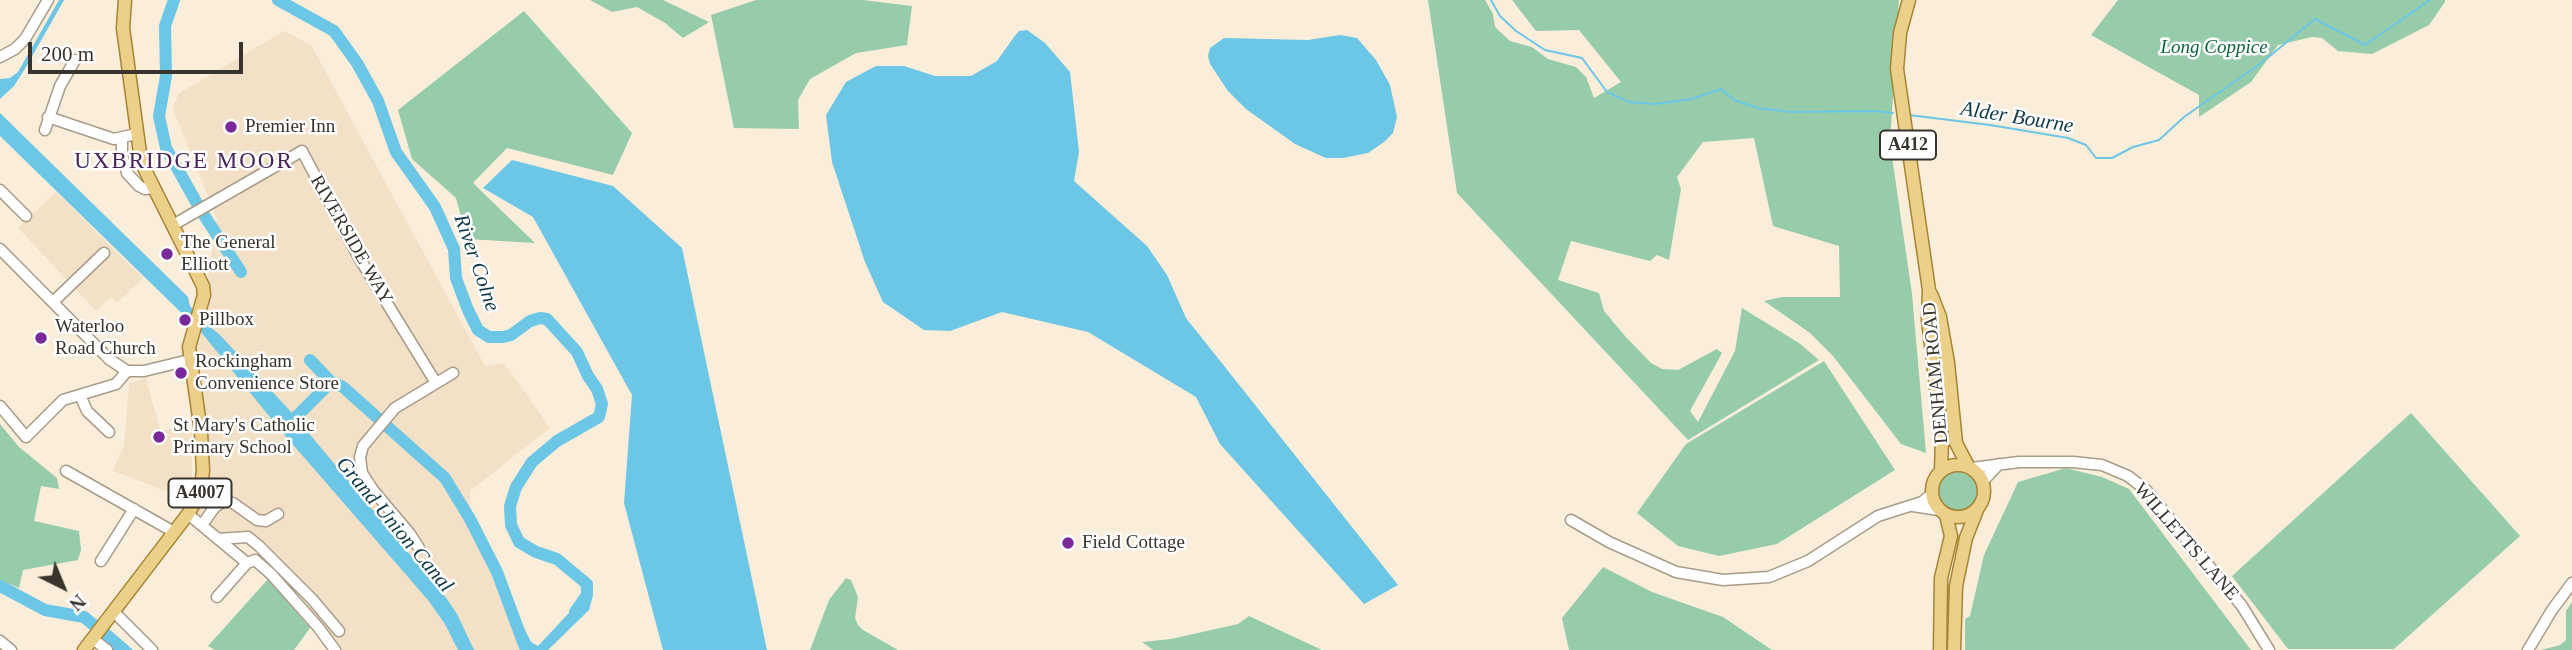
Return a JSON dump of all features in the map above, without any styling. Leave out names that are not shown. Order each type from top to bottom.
[{"type":"main road","name":"A4007","points":[[84,650],[188,514],[200,493],[203,471],[201,432],[189,360],[190,338],[201,306],[203,286],[154,188],[140,153],[123,29],[125,0]]},
{"type":"main road","name":"A412","points":[[1909,0],[1900,33],[1897,69],[1929,290]]},
{"type":"main road","name":"DENHAM ROAD","points":[[1929,290],[1940,317],[1948,363],[1956,443],[1970,467]]},
{"type":"main road","name":"DENHAM ROAD","points":[[1929,290],[1928,320],[1942,438],[1941,471]]},
{"type":"main road","points":[[1940,650],[1941,578],[1951,536],[1943,512],[1932,494],[1933,484],[1941,471],[1954,465],[1970,467],[1983,481],[1984,496],[1966,538],[1956,586],[1954,650]]},
{"type":"main road","points":[[1943,512],[1962,517],[1977,510]]},
{"type":"street","points":[[0,57],[25,39],[48,0]]},
{"type":"street","points":[[45,130],[60,86],[75,60]]},
{"type":"street","points":[[48,117],[114,139],[136,134]]},
{"type":"street","points":[[122,138],[121,154],[127,173],[145,190],[154,188]]},
{"type":"street","name":"RIVERSIDE WAY","points":[[173,225],[302,151],[358,256],[436,383]]},
{"type":"street","points":[[0,190],[26,216]]},
{"type":"street","points":[[0,249],[109,359],[127,371],[144,371],[189,360]]},
{"type":"street","points":[[52,302],[104,253]]},
{"type":"street","points":[[0,406],[26,438],[63,400],[116,384],[127,371]]},
{"type":"street","points":[[419,548],[373,490],[362,473],[360,457],[363,446],[395,408],[453,373]]},
{"type":"street","points":[[80,395],[87,411],[109,432]]},
{"type":"street","name":"WILLETTS LANE","points":[[1970,467],[2073,462],[2102,465],[2128,476],[2146,490],[2242,606],[2269,650]]},
{"type":"street","points":[[1983,481],[1998,464]]},
{"type":"street","points":[[66,471],[174,532]]},
{"type":"street","points":[[1572,520],[1609,542],[1676,572],[1723,580],[1769,577],[1808,561],[1878,516],[1913,506],[1932,494]]},
{"type":"street","points":[[202,525],[214,508],[223,501],[233,503],[257,520],[266,521],[278,514]]},
{"type":"street","points":[[1913,506],[1943,512]]},
{"type":"street","points":[[101,561],[134,509]]},
{"type":"street","points":[[188,514],[247,563]]},
{"type":"street","points":[[218,539],[248,537],[312,599],[339,631]]},
{"type":"street","points":[[217,597],[247,563],[255,560],[271,574],[335,650]]},
{"type":"street","points":[[2528,650],[2572,583]]},
{"type":"street","points":[[111,616],[152,650]]},
{"type":"street","points":[[95,637],[107,650]]},
{"type":"street","points":[[0,641],[11,650]]},
{"type":"shaded area","points":[[284,31],[311,45],[485,366],[504,363],[550,428],[470,491],[470,519],[497,572],[522,650],[342,650],[255,537],[215,534],[195,515],[200,507],[208,474],[195,357],[217,219],[173,109],[178,94]]},
{"type":"shaded area","points":[[56,192],[143,278],[117,303],[111,297],[96,311],[18,228]]},
{"type":"shaded area","name":"St Mary's Catholic Primary School","points":[[146,378],[160,430],[192,428],[192,476],[185,498],[113,471],[124,445],[129,384]]},
{"type":"green space","points":[[590,0],[663,0],[709,22],[683,38],[665,23],[637,7],[612,12]]},
{"type":"green space","points":[[756,0],[863,0],[912,6],[907,45],[856,53],[810,79],[798,100],[799,129],[734,128],[711,15]]},
{"type":"green space","points":[[1428,0],[1485,0],[1493,14],[1495,27],[1510,41],[1532,47],[1548,59],[1576,67],[1586,77],[1594,98],[1621,82],[1579,30],[1536,31],[1512,0],[1899,0],[1890,143],[1912,294],[1926,453],[1901,444],[1833,356],[1810,333],[1764,301],[1782,297],[1840,297],[1839,246],[1773,226],[1754,138],[1703,142],[1677,177],[1681,189],[1669,260],[1657,255],[1650,261],[1571,241],[1558,280],[1599,293],[1604,311],[1651,363],[1662,369],[1678,370],[1717,349],[1722,353],[1690,411],[1698,422],[1735,351],[1742,308],[1799,343],[1819,360],[1688,440],[1457,193]]},
{"type":"green space","name":"Long Coppice","points":[[2118,0],[2445,2],[2429,25],[2372,54],[2338,51],[2322,38],[2312,37],[2278,45],[2251,82],[2199,117],[2199,95],[2091,35]]},
{"type":"green space","points":[[524,11],[632,133],[613,175],[507,148],[473,183],[535,243],[467,239],[456,198],[412,159],[398,110]]},
{"type":"green space","points":[[1824,361],[1895,470],[1777,544],[1719,556],[1678,546],[1637,513],[1686,444]]},
{"type":"green space","points":[[2411,413],[2520,536],[2394,649],[2288,649],[2232,576]]},
{"type":"green space","points":[[0,424],[19,447],[57,478],[59,489],[41,486],[34,521],[79,531],[81,550],[78,560],[23,570],[19,588],[0,580]]},
{"type":"green space","points":[[2066,468],[2102,477],[2129,489],[2251,650],[1965,650],[1965,619],[1970,616],[1984,555],[2018,482]]},
{"type":"green space","points":[[1958,470],[1973,476],[1979,491],[1973,506],[1958,512],[1943,506],[1937,491],[1943,476]]},
{"type":"green space","points":[[1603,567],[1652,592],[1723,617],[1772,650],[1569,650],[1562,618]]},
{"type":"green space","points":[[846,578],[851,580],[858,597],[855,618],[858,625],[898,650],[810,650],[829,600]]},
{"type":"green space","points":[[268,579],[310,628],[294,650],[215,650],[208,646]]},
{"type":"green space","points":[[2572,602],[2572,650],[2541,650],[2560,645],[2566,640],[2566,611]]},
{"type":"green space","points":[[1249,616],[1322,650],[1153,650],[1142,642],[1171,639],[1238,624]]},
{"type":"water","points":[[59,0],[64,0],[26,67],[14,86],[0,99],[0,79],[10,78],[18,72]]},
{"type":"water","points":[[1027,30],[1045,43],[1070,72],[1079,152],[1074,181],[1147,246],[1167,275],[1186,318],[1398,585],[1364,604],[1220,444],[1196,397],[1088,332],[1002,312],[950,331],[924,330],[883,302],[865,262],[832,162],[826,115],[846,82],[876,66],[904,66],[935,76],[971,76],[997,61],[1019,31]]},
{"type":"water","points":[[1340,35],[1357,38],[1376,60],[1390,85],[1397,117],[1393,133],[1384,142],[1368,153],[1343,158],[1326,158],[1295,144],[1246,109],[1228,91],[1210,64],[1208,56],[1210,48],[1224,38],[1308,40]]},
{"type":"water","points":[[0,113],[188,297],[190,306],[204,322],[220,335],[292,413],[447,599],[474,650],[458,650],[445,624],[428,600],[282,432],[201,332],[0,136]]},
{"type":"water","points":[[512,160],[613,186],[682,248],[767,650],[663,650],[624,503],[632,395],[533,217],[483,188]]},
{"type":"water","points":[[578,598],[592,599],[589,610],[548,650],[522,650],[513,624],[521,622],[531,642],[538,646],[577,604]]},
{"type":"water","points":[[109,629],[133,650],[113,650],[103,640]]},
{"type":"waterway","name":"River Colne","points":[[174,0],[165,26],[166,76],[159,116],[166,148],[200,209],[241,272]]},
{"type":"waterway","name":"River Colne","points":[[278,0],[334,31],[357,63],[378,101],[396,152],[435,207],[454,249],[456,278],[478,330],[489,337],[503,337],[511,335],[530,321],[547,319],[577,352],[597,389],[602,404],[599,417],[557,441],[532,462],[516,487],[510,506],[511,525],[519,542],[536,552],[557,559],[587,584],[587,595],[575,612]]},
{"type":"waterway","name":"Alder Bourne","points":[[1491,0],[1500,16],[1516,31],[1545,50],[1582,58],[1607,92],[1629,102],[1656,104],[1692,99],[1721,89],[1734,100],[1758,108],[1789,112],[1893,113]]},
{"type":"waterway","name":"Alder Bourne","points":[[1909,115],[2068,138],[2086,145],[2096,158],[2112,158],[2133,147],[2159,140],[2184,117],[2260,64],[2315,19],[2365,45],[2430,0]]},
{"type":"waterway","name":"River Colne","points":[[310,360],[331,382],[343,387],[445,478],[497,572],[526,650]]},
{"type":"waterway","points":[[289,424],[331,382]]},
{"type":"waterway","points":[[0,586],[45,610],[84,617],[124,650]]},
{"type":"place","name":"Premier Inn","points":[[231,127]]},
{"type":"place","name":"The General Elliott","points":[[167,254]]},
{"type":"place","name":"Pillbox","points":[[185,320]]},
{"type":"place","name":"Waterloo Road Church","points":[[41,338]]},
{"type":"place","name":"Rockingham Convenience Store","points":[[181,373]]},
{"type":"place","name":"St Mary's Catholic Primary School","points":[[159,437]]},
{"type":"place","name":"Field Cottage","points":[[1068,543]]},
{"type":"district","name":"UXBRIDGE MOOR","points":[[184,162]]},
{"type":"water label","name":"Grand Union Canal","points":[[394,525]]}]
